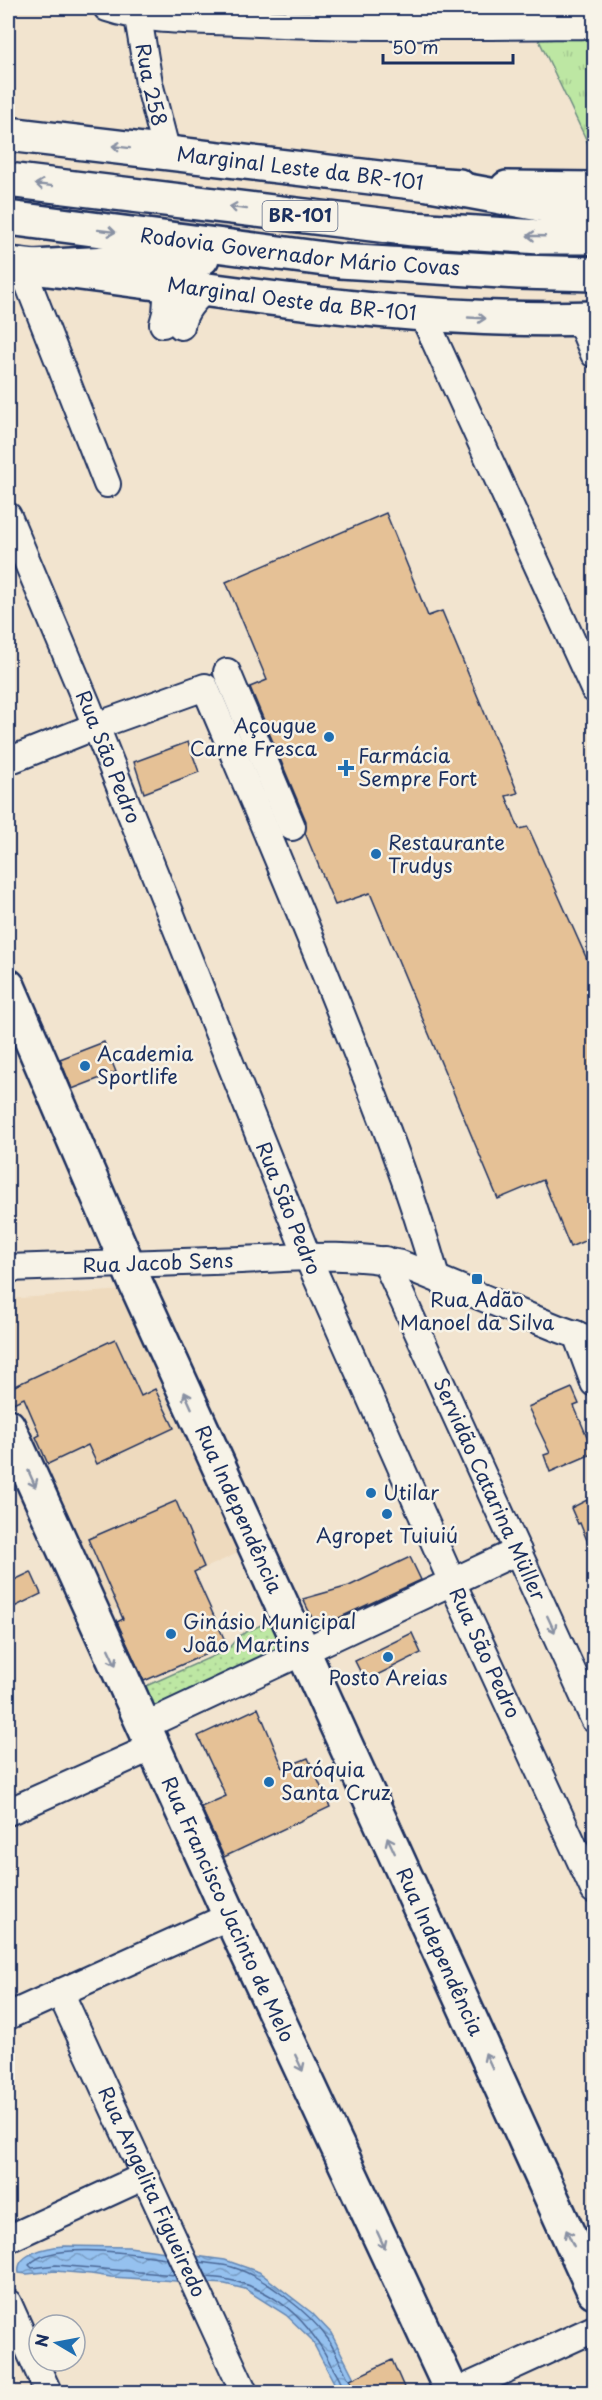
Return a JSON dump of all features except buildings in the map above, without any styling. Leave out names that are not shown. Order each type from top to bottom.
[{"type":"main road","name":"Marginal Leste da BR-101","points":[[8,134],[430,184],[543,190],[594,189]]},
{"type":"main road","name":"Rodovia Governador Mário Covas","points":[[8,180],[413,229],[540,237],[594,237]]},
{"type":"main road","points":[[430,184],[594,214]]},
{"type":"main road","name":"Rodovia Governador Mário Covas","points":[[8,218],[340,261],[594,274]]},
{"type":"main road","points":[[17,265],[288,254]]},
{"type":"main road","name":"Marginal Oeste da BR-101","points":[[17,265],[168,286],[423,315],[531,320],[587,318]]},
{"type":"main road","name":"Rua Independência","points":[[8,986],[127,1264],[594,2291]]},
{"type":"main road","name":"Rua Francisco Jacinto de Melo","points":[[8,1426],[230,1916],[454,2392]]},
{"type":"street","points":[[107,8],[138,17],[269,24],[594,25]]},
{"type":"street","name":"Rua 258","points":[[138,17],[149,83],[167,153]]},
{"type":"street","points":[[17,265],[28,283],[107,484]]},
{"type":"street","points":[[168,286],[166,314],[172,325],[183,316],[192,302],[205,290]]},
{"type":"street","points":[[423,315],[594,690]]},
{"type":"street","points":[[587,318],[594,354]]},
{"type":"street","name":"Rua São Pedro","points":[[8,516],[96,726],[308,1258],[452,1582],[594,1890]]},
{"type":"street","points":[[227,672],[292,827]]},
{"type":"street","points":[[8,761],[96,726],[205,687],[303,916],[371,1088],[423,1233],[436,1278]]},
{"type":"street","points":[[308,1258],[385,1260],[585,1337],[594,1383]]},
{"type":"street","name":"Rua Jacob Sens","points":[[8,1268],[308,1258]]},
{"type":"street","name":"Servidão Catarina Müller","points":[[385,1260],[594,1719]]},
{"type":"street","points":[[8,1812],[302,1651],[518,1551]]},
{"type":"street","points":[[8,2016],[230,1916]]},
{"type":"street","name":"Rua Angelita Figueiredo","points":[[60,1992],[244,2392]]},
{"type":"street","points":[[8,2239],[145,2176]]},
{"type":"street","points":[[8,2303],[48,2392]]},
{"type":"street","points":[[454,2392],[594,2329]]},
{"type":"shaded area","points":[[122,1290],[240,1552],[108,1613],[8,1393],[8,1299]]},
{"type":"green space","points":[[537,36],[594,36],[594,156]]},
{"type":"green space","points":[[276,1618],[289,1646],[154,1708],[146,1686],[227,1650],[240,1635]]},
{"type":"water","points":[[64,2246],[129,2247],[225,2260],[259,2272],[312,2313],[331,2333],[361,2392],[339,2392],[311,2339],[286,2315],[245,2289],[225,2284],[55,2271],[19,2273],[22,2260],[34,2252]]},
{"type":"place","name":"Açougue Carne Fresca","points":[[329,737]]},
{"type":"place","name":"Farmácia Sempre Fort","points":[[346,768]]},
{"type":"place","name":"Restaurante Trudys","points":[[376,854]]},
{"type":"place","name":"Academia Sportlife","points":[[85,1066]]},
{"type":"place","name":"Rua Adão Manoel da Silva","points":[[477,1279]]},
{"type":"place","name":"Utilar","points":[[371,1493]]},
{"type":"place","name":"Agropet Tuiuiú","points":[[387,1514]]},
{"type":"place","name":"Ginásio Municipal João Martins","points":[[171,1634]]},
{"type":"place","name":"Posto Areias","points":[[388,1657]]},
{"type":"place","name":"Paróquia Santa Cruz","points":[[269,1782]]}]
